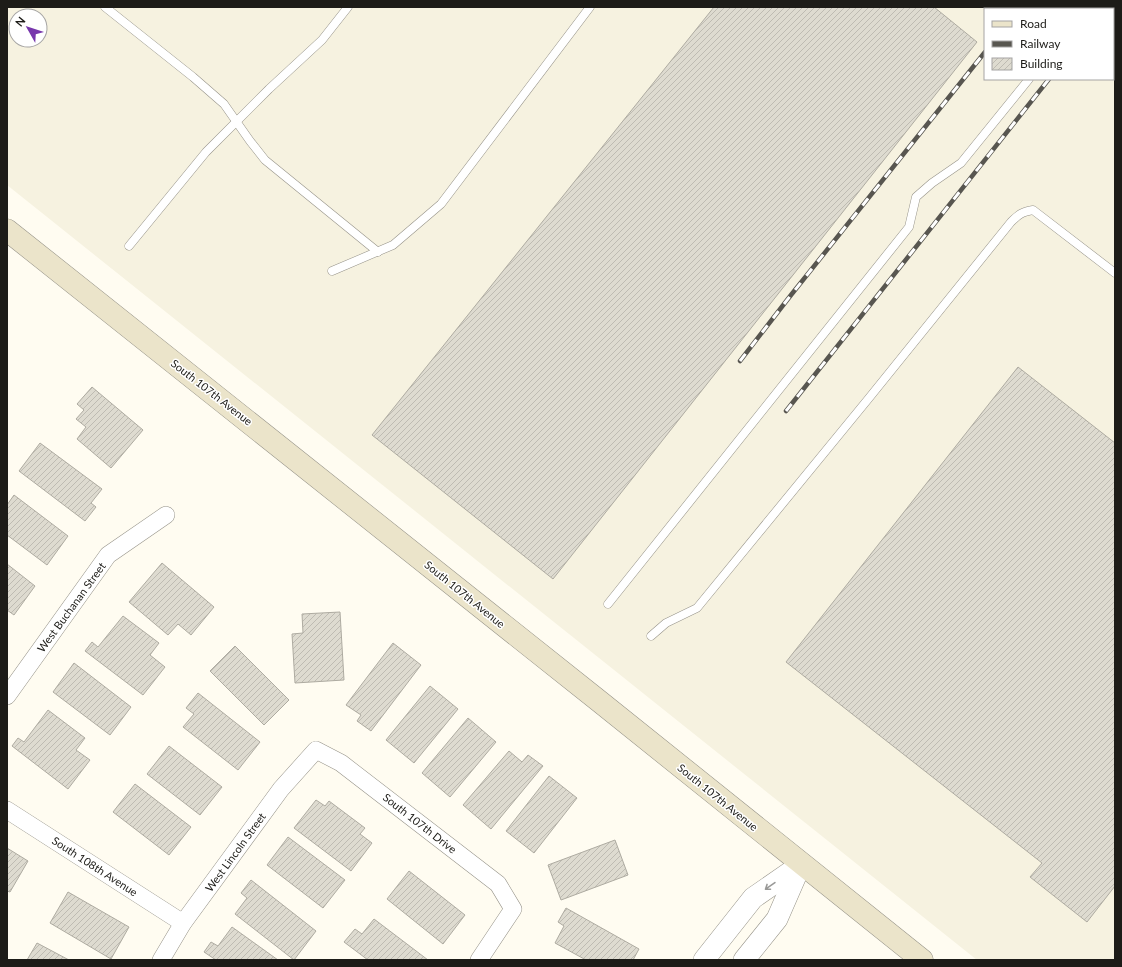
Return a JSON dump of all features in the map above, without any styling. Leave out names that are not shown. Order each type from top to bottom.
[{"type":"main road","name":"South 107th Avenue","points":[[7,230],[922,960]]},
{"type":"street","name":"West Buchanan Street","points":[[7,696],[108,555],[166,515]]},
{"type":"street","name":"South 107th Drive","points":[[316,750],[341,762],[498,884],[513,909],[479,960]]},
{"type":"street","name":"West Lincoln Street","points":[[161,960],[182,923],[281,790],[316,750]]},
{"type":"street","name":"South 108th Avenue","points":[[7,810],[182,923]]},
{"type":"street","points":[[704,960],[753,898],[802,864]]},
{"type":"street","points":[[744,960],[777,919],[802,864]]},
{"type":"lane","points":[[105,7],[193,77],[224,104],[250,142],[265,160],[378,252]]},
{"type":"lane","points":[[129,246],[206,152],[269,89],[322,40],[348,7]]},
{"type":"lane","points":[[332,271],[393,245],[441,204],[590,7]]},
{"type":"lane","points":[[608,604],[909,227],[916,197],[932,183],[961,163],[1028,80]]},
{"type":"lane","points":[[651,636],[666,624],[697,608],[1018,215],[1023,212],[1033,210],[1115,273]]},
{"type":"shaded area","points":[[7,7],[1115,7],[1115,960],[977,960],[7,185]]},
{"type":"building","points":[[714,7],[934,7],[977,42],[553,579],[372,435]]},
{"type":"building","points":[[1018,367],[1115,443],[1115,886],[1087,922],[1030,877],[1042,863],[786,662]]},
{"type":"building","points":[[92,387],[143,430],[111,468],[77,439],[86,427],[76,419],[84,410],[77,404]]},
{"type":"building","points":[[40,443],[102,489],[91,503],[96,507],[85,521],[19,471]]},
{"type":"building","points":[[14,495],[68,536],[47,565],[7,535],[7,505]]},
{"type":"building","points":[[162,563],[214,607],[191,635],[178,624],[168,635],[129,602]]},
{"type":"building","points":[[7,564],[35,586],[14,615],[7,610]]},
{"type":"building","points":[[340,612],[344,680],[295,683],[292,634],[303,633],[302,614]]},
{"type":"building","points":[[123,616],[159,643],[150,655],[165,667],[143,695],[85,651],[92,642],[98,647]]},
{"type":"building","points":[[393,643],[421,665],[371,731],[357,721],[361,715],[346,705]]},
{"type":"building","points":[[235,646],[289,700],[264,725],[210,671]]},
{"type":"building","points":[[74,663],[131,707],[110,735],[53,692]]},
{"type":"building","points":[[430,686],[458,709],[414,763],[386,740]]},
{"type":"building","points":[[198,693],[260,742],[238,770],[183,727],[194,714],[186,708]]},
{"type":"building","points":[[48,710],[85,738],[76,750],[90,760],[68,789],[12,746],[18,738],[24,742]]},
{"type":"building","points":[[468,718],[496,742],[450,797],[422,773]]},
{"type":"building","points":[[169,746],[222,787],[200,815],[147,774]]},
{"type":"building","points":[[509,751],[522,762],[528,755],[543,766],[491,829],[463,805]]},
{"type":"building","points":[[549,776],[577,798],[534,853],[506,831]]},
{"type":"building","points":[[135,784],[191,827],[169,855],[113,812]]},
{"type":"building","points":[[316,800],[325,806],[329,801],[365,828],[360,834],[372,843],[351,871],[294,828]]},
{"type":"building","points":[[288,837],[345,880],[323,908],[267,865]]},
{"type":"building","points":[[615,840],[628,875],[561,900],[548,865]]},
{"type":"building","points":[[7,848],[28,861],[10,892],[7,891]]},
{"type":"building","points":[[409,871],[465,915],[443,944],[387,899]]},
{"type":"building","points":[[251,880],[316,931],[294,960],[235,914],[247,898],[241,893]]},
{"type":"building","points":[[68,892],[129,927],[111,959],[50,923]]},
{"type":"building","points":[[566,908],[639,949],[633,960],[586,960],[555,943],[564,926],[558,922]]},
{"type":"building","points":[[374,919],[428,960],[368,960],[344,942],[355,929],[362,934]]},
{"type":"building","points":[[232,927],[278,960],[216,960],[204,952],[211,942],[218,946]]},
{"type":"building","points":[[37,943],[69,960],[27,960]]},
{"type":"railway","points":[[740,361],[984,53]]},
{"type":"railway","points":[[786,411],[1048,80]]}]
